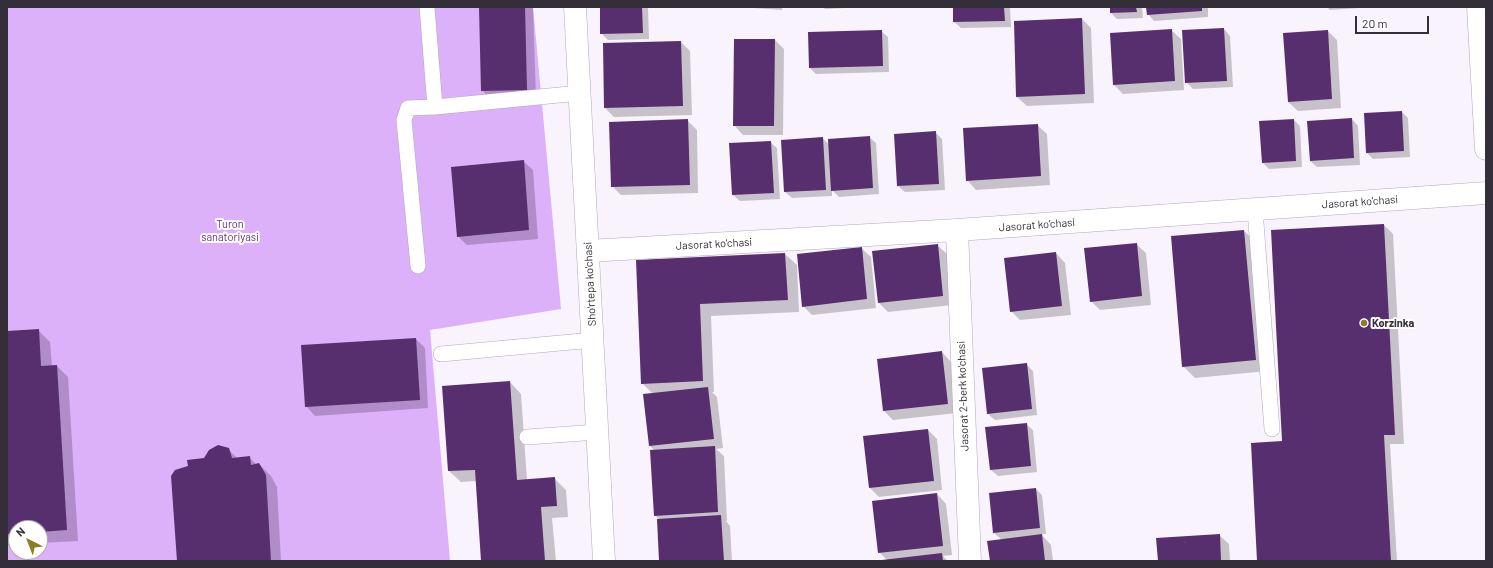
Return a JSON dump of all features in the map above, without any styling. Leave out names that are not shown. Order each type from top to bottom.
[{"type":"street","name":"Sho'rtepa ko'chasi","points":[[575,7],[604,561]]},
{"type":"street","points":[[1478,7],[1486,148]]},
{"type":"street","name":"Jasorat ko'chasi","points":[[588,251],[956,230],[1486,193]]},
{"type":"street","name":"Jasorat 2-berk ko'chasi","points":[[956,230],[970,561]]},
{"type":"lane","points":[[427,7],[435,107]]},
{"type":"lane","points":[[418,266],[404,120],[408,108],[435,107],[580,93]]},
{"type":"lane","points":[[1255,210],[1272,429]]},
{"type":"lane","points":[[441,354],[592,340]]},
{"type":"lane","points":[[527,437],[598,432]]},
{"type":"green space","name":"Turon sanatoriyasi","points":[[7,7],[533,7],[561,309],[430,330],[450,561],[7,561]]},
{"type":"building","points":[[479,7],[525,7],[527,90],[481,91]]},
{"type":"building","points":[[600,7],[642,7],[643,33],[600,34]]},
{"type":"building","points":[[953,7],[1004,7],[1005,21],[953,22]]},
{"type":"building","points":[[1110,7],[1136,7],[1137,12],[1110,13]]},
{"type":"building","points":[[1146,7],[1202,7],[1202,11],[1147,15]]},
{"type":"building","points":[[1082,18],[1085,94],[1016,97],[1014,21]]},
{"type":"building","points":[[1224,28],[1227,81],[1185,83],[1182,30]]},
{"type":"building","points":[[1172,29],[1175,81],[1113,85],[1110,33]]},
{"type":"building","points":[[882,30],[883,66],[809,68],[808,32]]},
{"type":"building","points":[[1328,30],[1332,99],[1288,102],[1283,33]]},
{"type":"building","points":[[734,39],[775,39],[774,126],[733,126]]},
{"type":"building","points":[[681,41],[683,106],[604,108],[603,43]]},
{"type":"building","points":[[1402,111],[1404,151],[1366,153],[1364,113]]},
{"type":"building","points":[[1352,118],[1354,158],[1310,161],[1307,121]]},
{"type":"building","points":[[688,119],[690,185],[611,187],[609,122]]},
{"type":"building","points":[[1294,119],[1296,161],[1262,163],[1259,121]]},
{"type":"building","points":[[1038,124],[1041,176],[966,181],[963,128]]},
{"type":"building","points":[[936,131],[939,184],[897,186],[894,134]]},
{"type":"building","points":[[870,136],[873,188],[831,191],[828,139]]},
{"type":"building","points":[[823,137],[826,190],[784,192],[781,140]]},
{"type":"building","points":[[771,141],[774,193],[732,195],[729,143]]},
{"type":"building","points":[[524,160],[529,230],[457,237],[451,167]]},
{"type":"building","points":[[1384,224],[1395,435],[1384,435],[1391,561],[1257,561],[1251,443],[1282,441],[1271,230]]},
{"type":"building","points":[[1244,230],[1256,360],[1182,367],[1171,236]]},
{"type":"building","points":[[1137,243],[1142,296],[1090,302],[1084,248]]},
{"type":"building","points":[[938,244],[943,296],[878,303],[872,251]]},
{"type":"building","points":[[862,247],[867,299],[802,307],[797,254]]},
{"type":"building","points":[[1056,252],[1062,306],[1010,312],[1004,258]]},
{"type":"building","points":[[785,253],[788,300],[700,304],[703,381],[641,384],[636,260]]},
{"type":"building","points":[[39,329],[41,366],[57,365],[67,530],[48,531],[48,520],[8,520],[7,534],[7,331]]},
{"type":"building","points":[[416,338],[420,400],[305,407],[301,345]]},
{"type":"building","points":[[942,351],[948,404],[883,411],[877,359]]},
{"type":"building","points":[[1027,363],[1032,409],[987,414],[982,368]]},
{"type":"building","points":[[510,381],[517,480],[555,477],[557,506],[541,507],[545,561],[481,561],[475,470],[448,471],[442,386]]},
{"type":"building","points":[[708,387],[714,439],[649,446],[643,394]]},
{"type":"building","points":[[1027,423],[1031,466],[990,470],[985,427]]},
{"type":"building","points":[[928,429],[934,481],[869,488],[863,436]]},
{"type":"building","points":[[218,445],[229,448],[232,458],[250,456],[251,465],[259,463],[266,475],[271,561],[177,561],[171,476],[175,470],[188,466],[187,460],[204,458],[209,450]]},
{"type":"building","points":[[715,446],[718,512],[654,516],[650,450]]},
{"type":"building","points":[[1036,488],[1040,528],[993,533],[989,493]]},
{"type":"building","points":[[937,493],[943,546],[878,553],[872,501]]},
{"type":"building","points":[[721,515],[724,561],[659,561],[657,519]]},
{"type":"building","points":[[1042,534],[1045,561],[990,561],[987,541]]},
{"type":"building","points":[[1220,534],[1221,561],[1158,561],[1156,538]]},
{"type":"building","points":[[942,553],[943,561],[882,561],[882,560]]},
{"type":"place","name":"Korzinka","points":[[1364,323]]}]
